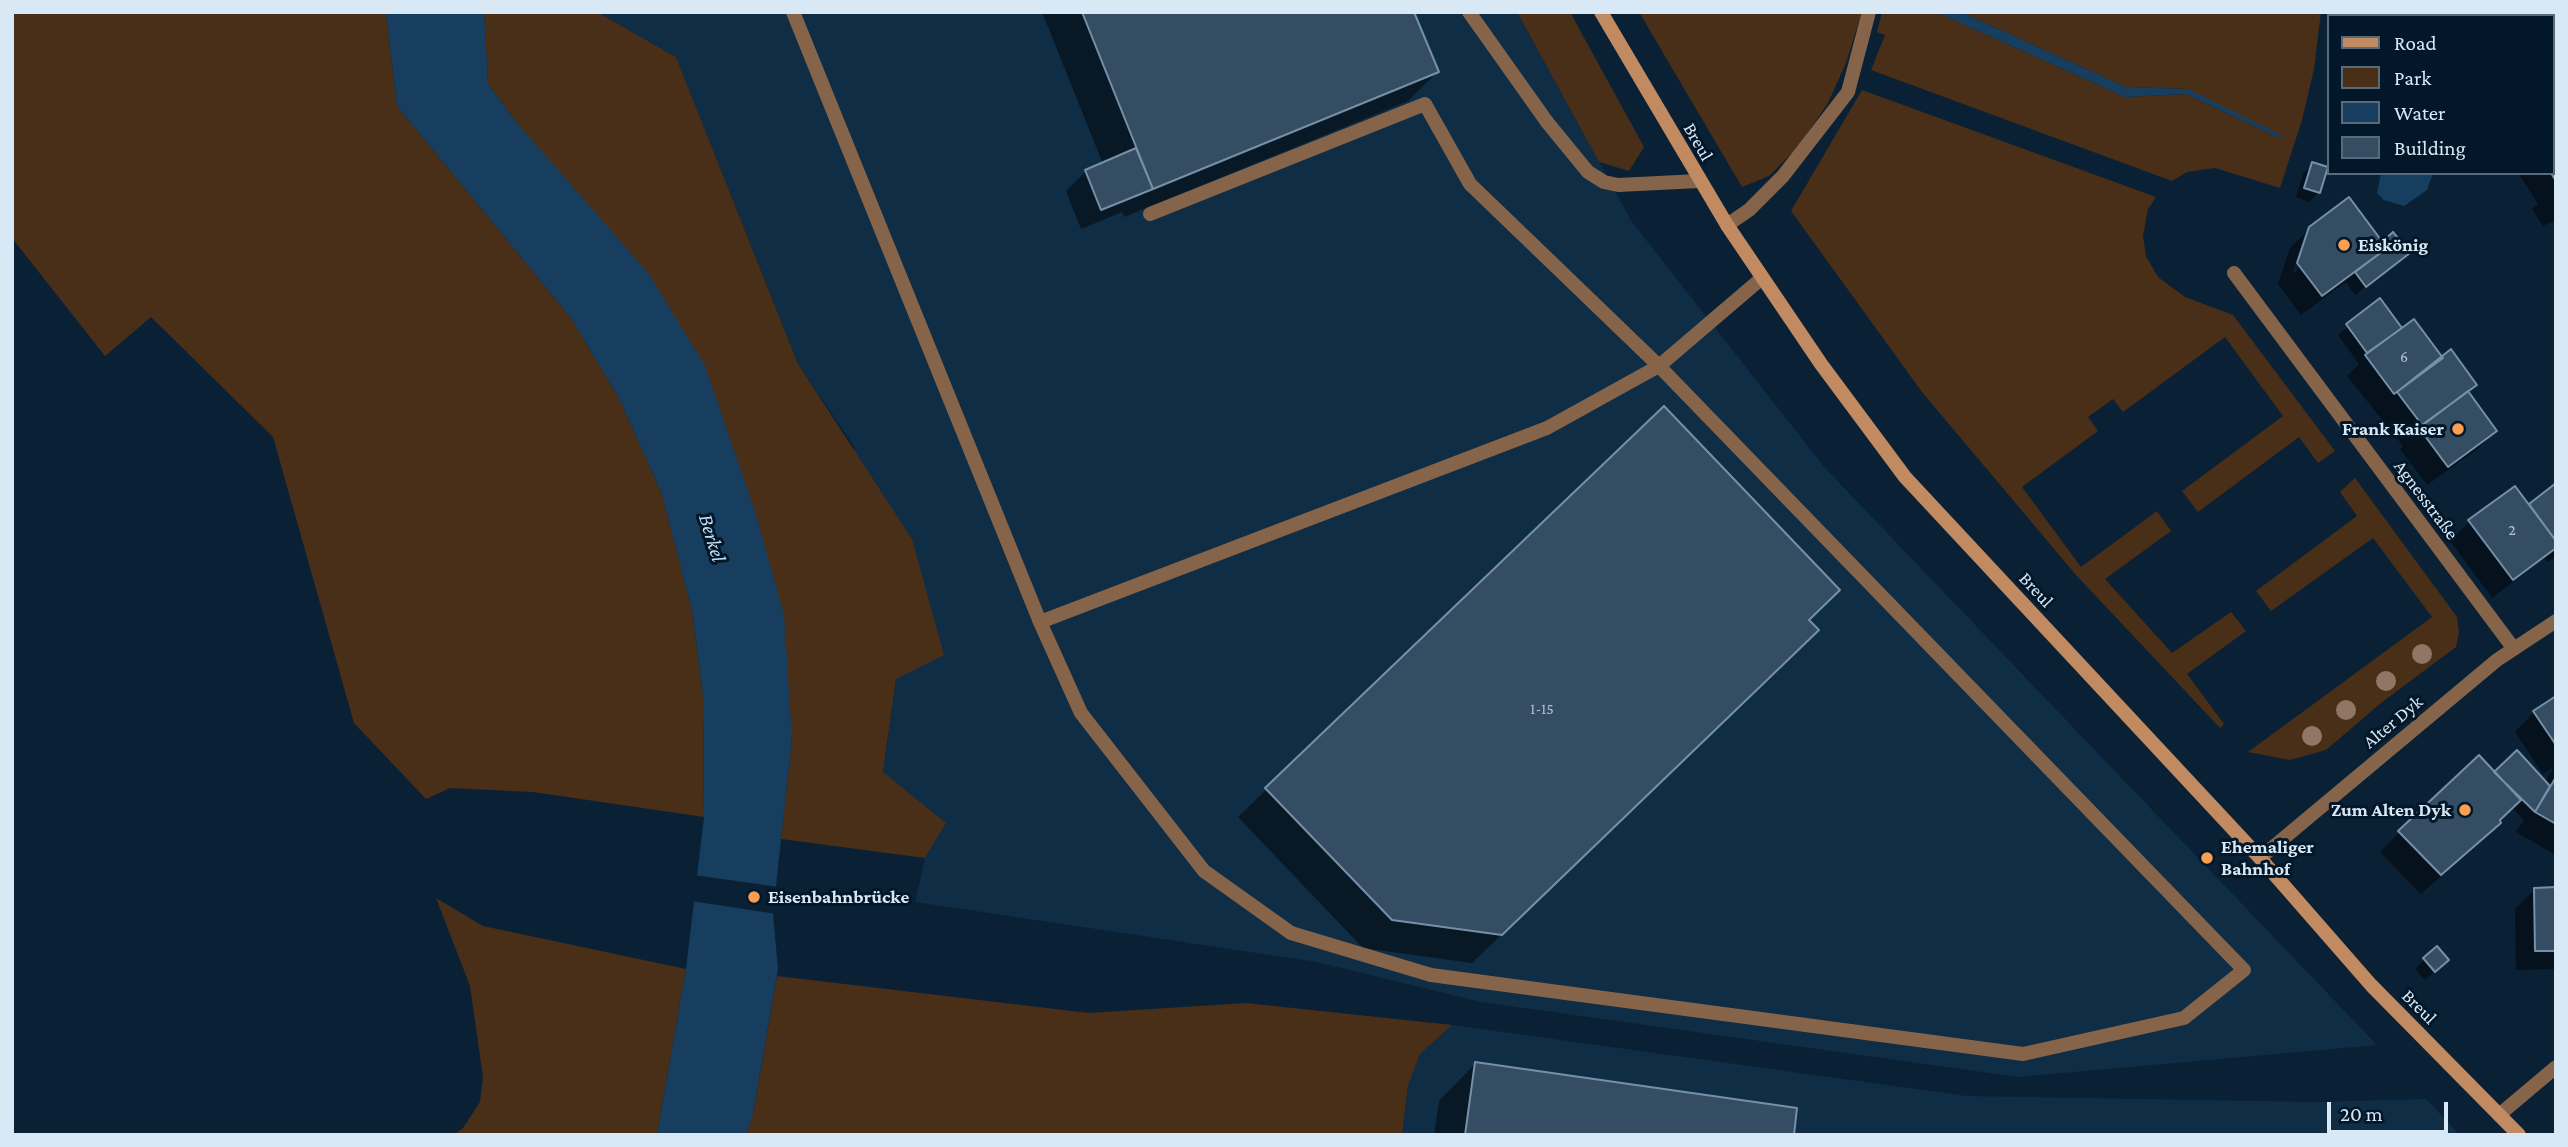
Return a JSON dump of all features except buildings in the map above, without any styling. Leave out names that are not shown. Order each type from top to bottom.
[{"type":"main road","name":"Breul","points":[[1601,12],[1727,225],[1905,477],[2260,858],[2371,985],[2519,1135]]},
{"type":"street","points":[[793,12],[1040,622],[1082,713],[1204,871],[1291,933],[1431,975],[2023,1054],[2184,1018],[2244,970],[1659,366],[1470,184],[1425,104],[1150,214]]},
{"type":"street","points":[[1469,12],[1547,122],[1588,172],[1618,186],[1699,181]]},
{"type":"street","points":[[1727,225],[1749,210],[1783,176],[1849,92],[1869,12]]},
{"type":"street","name":"Agnesstraße","points":[[2234,273],[2514,649]]},
{"type":"street","points":[[1040,622],[1548,428],[1659,366],[1762,278]]},
{"type":"street","name":"Alter Dyk","points":[[2260,858],[2514,649],[2556,621]]},
{"type":"street","points":[[2499,1115],[2556,1066]]},
{"type":"shaded area","points":[[597,12],[1517,12],[1632,222],[1825,468],[2377,1045],[2018,1077],[1481,1002],[1317,962],[915,902],[925,858],[946,823],[883,773],[896,679],[854,446],[798,364],[676,57]]},
{"type":"shaded area","points":[[1452,1025],[1967,1096],[2317,1102],[2426,1099],[2460,1135],[1402,1135],[1408,1086],[1420,1054]]},
{"type":"green space","points":[[12,12],[386,12],[397,106],[571,318],[620,400],[662,494],[692,611],[703,695],[704,817],[533,792],[450,788],[426,799],[354,723],[273,437],[151,317],[105,356],[12,238]]},
{"type":"green space","points":[[484,12],[597,12],[676,57],[798,364],[912,539],[944,655],[896,679],[883,772],[946,823],[925,858],[781,839],[792,738],[517,123],[488,84]]},
{"type":"green space","points":[[1517,12],[1570,12],[1644,147],[1629,171],[1599,162]]},
{"type":"green space","points":[[1639,12],[1862,12],[1846,63],[1828,103],[1798,147],[1769,176],[1742,187]]},
{"type":"green space","points":[[1882,12],[1936,12],[2125,97],[2186,94],[2279,138],[2188,89],[2126,87],[1961,12],[2321,12],[2314,69],[2302,120],[2280,188],[2215,168],[2187,172],[2172,181],[1871,70],[1885,35],[1877,32]]},
{"type":"green space","points":[[1862,90],[2156,197],[2148,209],[2143,236],[2146,256],[2158,277],[2185,297],[2233,315],[2335,451],[2318,463],[2299,437],[2198,512],[2182,491],[2283,416],[2225,337],[2123,412],[2113,399],[2088,417],[2098,431],[2022,487],[2081,567],[2157,511],[2171,531],[2105,579],[2172,653],[2231,612],[2246,631],[2187,674],[2224,724],[2220,728],[2076,575],[1922,392],[1791,211]]},
{"type":"green space","points":[[2355,478],[2457,617],[2459,633],[2456,647],[2381,703],[2326,750],[2290,760],[2248,752],[2432,617],[2373,538],[2271,611],[2256,591],[2357,516],[2340,492]]},
{"type":"green space","points":[[436,898],[483,926],[686,969],[657,1135],[453,1135],[463,1128],[480,1102],[483,1077],[470,986]]},
{"type":"green space","points":[[777,976],[1089,1013],[1246,1003],[1452,1025],[1420,1054],[1408,1086],[1402,1135],[746,1135],[753,1114]]},
{"type":"water","name":"Berkel","points":[[386,12],[484,12],[488,84],[517,123],[649,274],[705,366],[755,511],[784,615],[792,738],[773,914],[778,969],[753,1114],[746,1135],[657,1135],[686,969],[704,817],[703,695],[692,611],[662,494],[620,400],[571,318],[397,106]]},
{"type":"water","points":[[1936,12],[1961,12],[2126,87],[2188,89],[2283,136],[2279,138],[2186,94],[2125,97]]},
{"type":"water","points":[[2381,175],[2432,175],[2427,190],[2404,206],[2384,200],[2377,193]]},
{"type":"pier","points":[[694,875],[779,887],[777,914],[691,901]]},
{"type":"place","name":"Eiskönig","points":[[2344,245]]},
{"type":"place","name":"Frank Kaiser","points":[[2458,429]]},
{"type":"place","name":"Zum Alten Dyk","points":[[2465,810]]},
{"type":"place","name":"Ehemaliger Bahnhof","points":[[2207,858]]},
{"type":"place","name":"Eisenbahnbrücke","points":[[754,897]]}]
